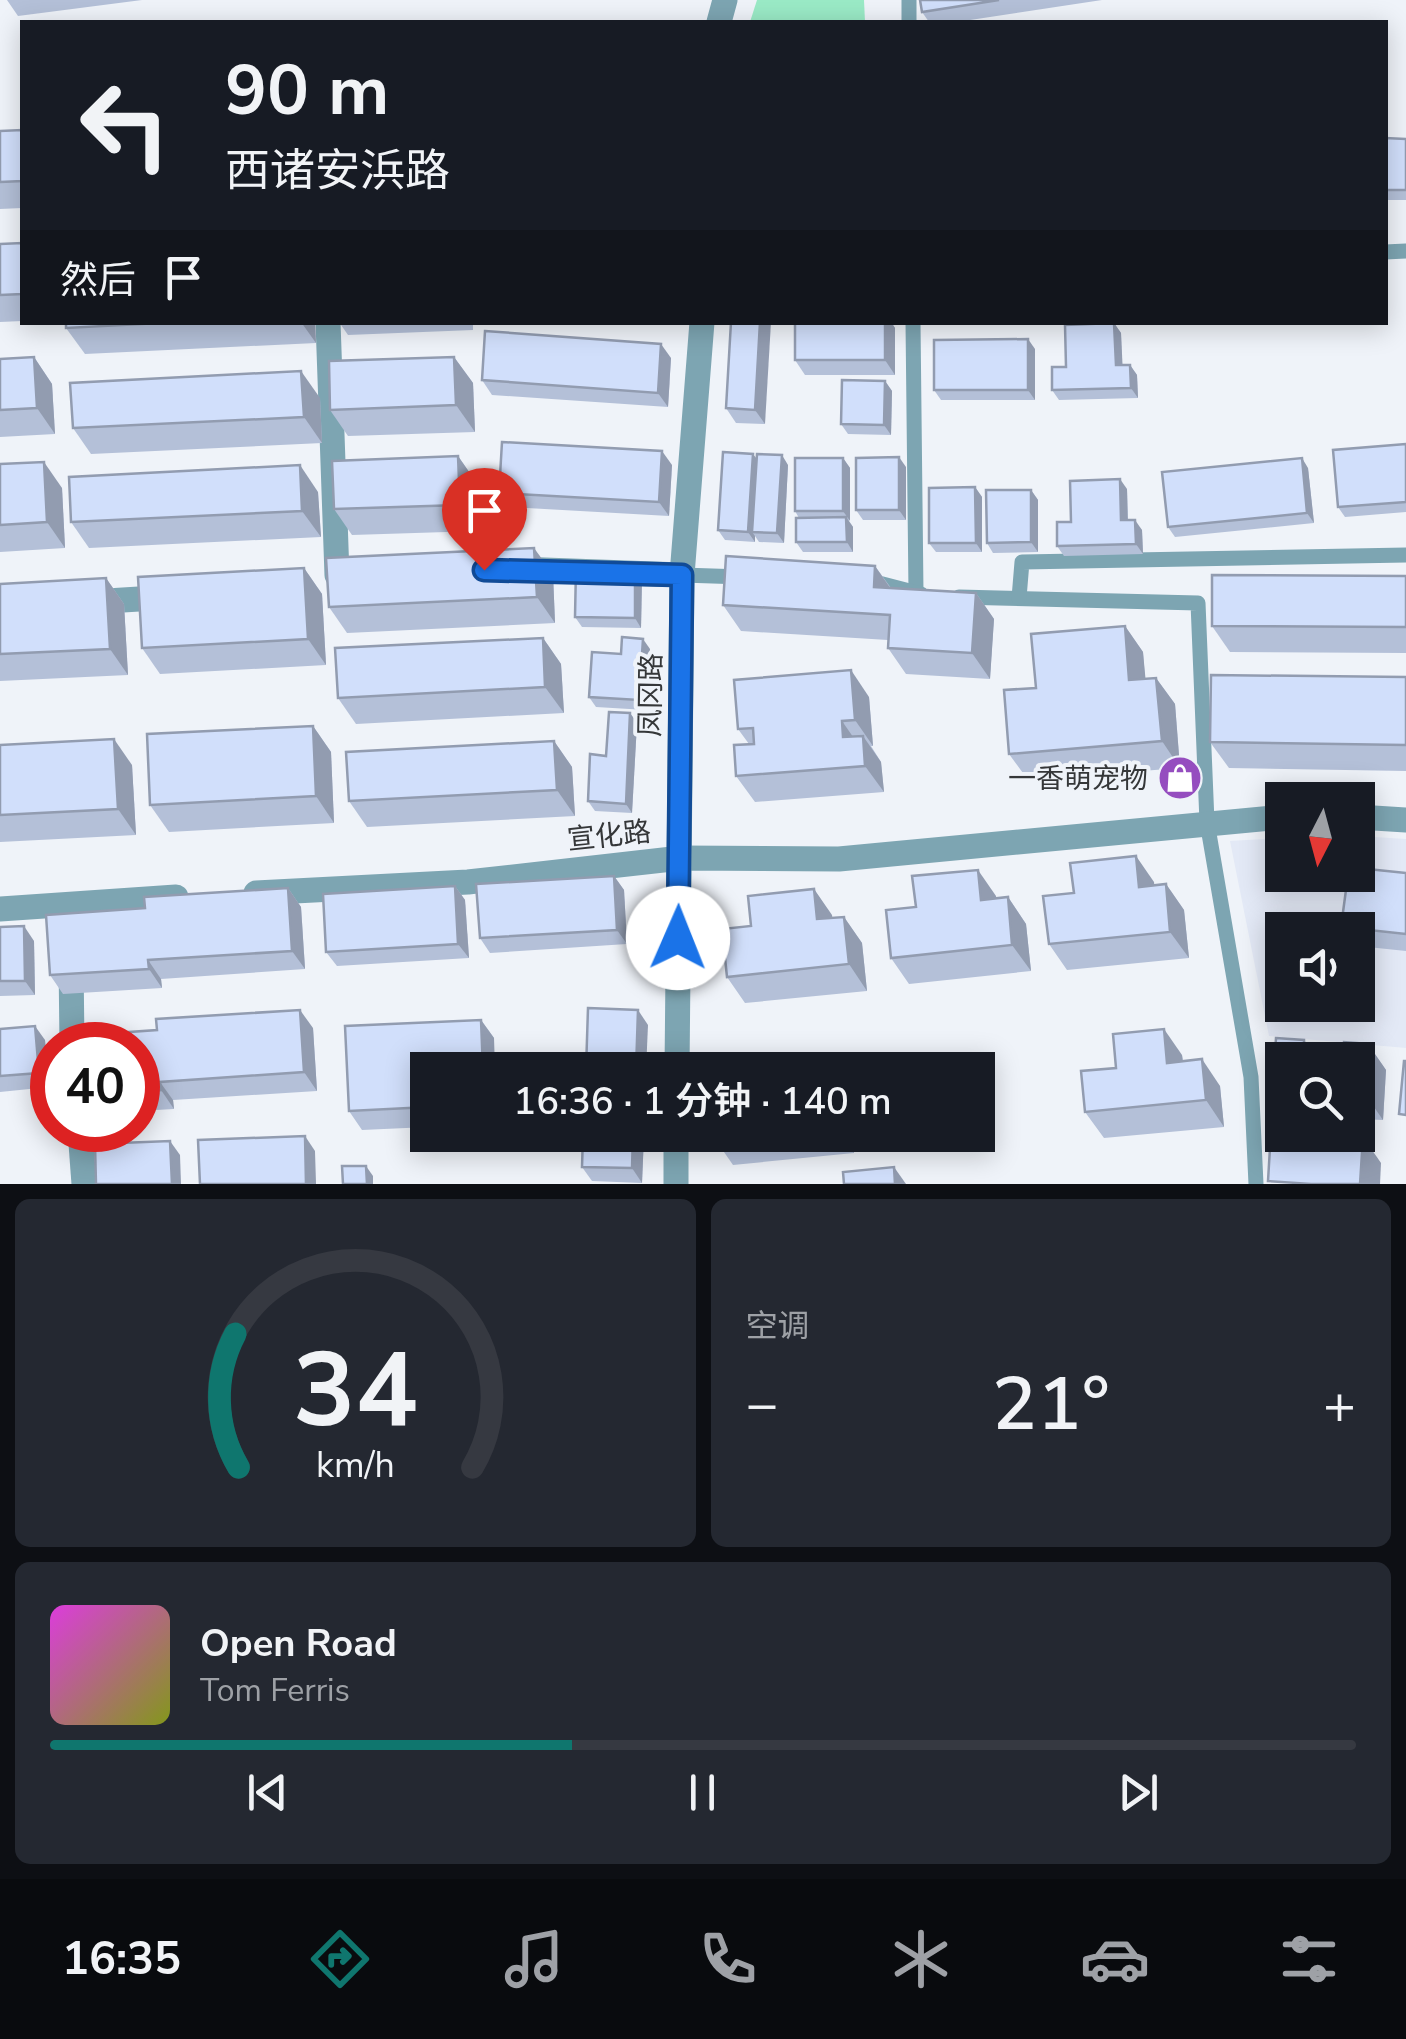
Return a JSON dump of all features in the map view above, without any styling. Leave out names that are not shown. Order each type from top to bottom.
[{"type":"street","points":[[314,589],[346,575],[328,325]]},
{"type":"street","name":"凤冈路","points":[[677,1052],[682,575],[702,325]]},
{"type":"street","points":[[484,570],[682,575]]},
{"type":"street","points":[[77,603],[196,596]]},
{"type":"street","name":"宣化路","points":[[238,894],[468,882],[681,858],[839,859],[1265,818]]},
{"type":"street","points":[[1375,818],[1406,820]]},
{"type":"street","points":[[0,909],[72,922],[200,896]]},
{"type":"street","points":[[72,922],[72,1022]]},
{"type":"street","points":[[82,1152],[84,1184]]},
{"type":"street","points":[[676,1152],[676,1184]]},
{"type":"lane","points":[[913,325],[916,593]]},
{"type":"lane","points":[[1019,598],[1022,562],[1406,555]]},
{"type":"lane","points":[[682,575],[756,578]]},
{"type":"lane","points":[[859,580],[916,593],[1198,603],[1206,822],[1251,1077],[1256,1184]]},
{"type":"shaded area","points":[[1375,837],[1406,839],[1406,1048],[1375,1045],[1375,1042],[1269,1036],[1266,1022],[1375,1022],[1375,912],[1265,912],[1265,1016],[1230,841],[1265,839],[1265,892],[1375,892]]},
{"type":"green space","points":[[757,0],[864,0],[865,20],[751,20]]},
{"type":"building","points":[[920,0],[999,0],[922,12]]},
{"type":"building","points":[[20,130],[20,181],[0,182],[0,131]]},
{"type":"building","points":[[1388,138],[1406,139],[1406,190],[1388,190]]},
{"type":"building","points":[[20,243],[20,294],[0,295],[0,244]]},
{"type":"building","points":[[66,325],[122,325],[66,328]]},
{"type":"building","points":[[731,325],[760,325],[755,410],[726,408]]},
{"type":"building","points":[[795,325],[885,325],[885,360],[795,360]]},
{"type":"building","points":[[1065,325],[1114,325],[1116,365],[1130,365],[1131,388],[1052,390],[1052,367],[1066,367]]},
{"type":"building","points":[[485,331],[661,344],[658,393],[482,380]]},
{"type":"building","points":[[1028,339],[1028,390],[934,390],[934,340]]},
{"type":"building","points":[[34,357],[37,408],[0,410],[0,359]]},
{"type":"building","points":[[454,357],[456,405],[330,410],[329,361]]},
{"type":"building","points":[[301,371],[304,417],[73,428],[70,383]]},
{"type":"building","points":[[842,380],[885,381],[884,425],[841,424]]},
{"type":"building","points":[[502,442],[662,451],[659,502],[499,493]]},
{"type":"building","points":[[1406,444],[1406,502],[1338,507],[1333,450]]},
{"type":"building","points":[[723,452],[753,454],[748,532],[718,530]]},
{"type":"building","points":[[757,454],[782,455],[777,533],[752,532]]},
{"type":"building","points":[[458,456],[460,505],[334,509],[332,461]]},
{"type":"building","points":[[899,457],[899,510],[856,510],[856,458]]},
{"type":"building","points":[[795,458],[843,458],[843,511],[795,511]]},
{"type":"building","points":[[1302,458],[1307,513],[1168,527],[1162,472]]},
{"type":"building","points":[[44,462],[47,522],[0,525],[0,464]]},
{"type":"building","points":[[300,465],[302,511],[71,522],[69,477]]},
{"type":"building","points":[[1120,479],[1121,520],[1135,520],[1136,544],[1057,546],[1057,522],[1071,522],[1070,481]]},
{"type":"building","points":[[975,487],[976,543],[929,543],[929,488]]},
{"type":"building","points":[[986,490],[1031,490],[1031,542],[987,543]]},
{"type":"building","points":[[846,517],[847,542],[796,542],[796,518]]},
{"type":"building","points":[[534,548],[537,597],[329,607],[326,558]]},
{"type":"building","points":[[726,556],[875,566],[874,587],[976,593],[972,653],[888,648],[890,615],[723,605]]},
{"type":"building","points":[[304,568],[308,639],[142,648],[138,577]]},
{"type":"building","points":[[576,568],[635,570],[635,618],[575,617]]},
{"type":"building","points":[[1212,575],[1406,576],[1406,627],[1212,626]]},
{"type":"building","points":[[106,578],[110,649],[0,654],[0,584]]},
{"type":"building","points":[[1125,626],[1129,680],[1156,678],[1162,741],[1009,754],[1004,690],[1036,688],[1031,634]]},
{"type":"building","points":[[622,637],[643,639],[639,700],[589,697],[592,652],[621,654]]},
{"type":"building","points":[[543,638],[545,687],[338,698],[335,648]]},
{"type":"building","points":[[851,670],[855,720],[842,721],[843,737],[863,736],[865,766],[736,776],[734,745],[754,744],[753,728],[738,729],[734,680]]},
{"type":"building","points":[[1211,675],[1406,677],[1406,745],[1210,742]]},
{"type":"building","points":[[609,712],[630,713],[626,804],[588,801],[590,754],[606,756]]},
{"type":"building","points":[[313,726],[316,796],[150,805],[147,734]]},
{"type":"building","points":[[114,739],[118,809],[0,815],[0,745]]},
{"type":"building","points":[[554,741],[557,790],[349,801],[346,752]]},
{"type":"building","points":[[1136,856],[1139,887],[1166,884],[1170,932],[1049,944],[1043,896],[1074,893],[1070,863]]},
{"type":"building","points":[[978,870],[981,900],[1008,897],[1012,945],[891,958],[886,910],[916,907],[912,876]]},
{"type":"building","points":[[1375,870],[1406,873],[1406,934],[1375,931],[1375,912],[1343,912],[1346,892],[1375,892]]},
{"type":"building","points":[[614,876],[617,930],[480,938],[476,884]]},
{"type":"building","points":[[455,886],[458,944],[326,952],[323,894]]},
{"type":"building","points":[[288,888],[292,951],[148,960],[149,969],[50,975],[46,915],[145,908],[144,897]]},
{"type":"building","points":[[814,889],[817,919],[844,917],[849,964],[727,977],[722,929],[751,926],[748,896]]},
{"type":"building","points":[[24,926],[25,981],[0,981],[0,927]]},
{"type":"building","points":[[588,1008],[638,1010],[637,1052],[587,1052]]},
{"type":"building","points":[[300,1010],[304,1072],[160,1082],[160,1022],[156,1019]]},
{"type":"building","points":[[481,1020],[482,1052],[410,1052],[410,1108],[349,1111],[345,1026]]},
{"type":"building","points":[[30,1026],[30,1074],[0,1076],[0,1029]]},
{"type":"building","points":[[1164,1029],[1167,1063],[1202,1059],[1206,1100],[1085,1112],[1081,1071],[1116,1068],[1113,1034]]},
{"type":"building","points":[[1276,1038],[1304,1040],[1304,1042],[1276,1042]]},
{"type":"building","points":[[1406,1061],[1406,1115],[1399,1114]]},
{"type":"building","points":[[305,1136],[306,1184],[200,1184],[198,1140]]},
{"type":"building","points":[[160,1141],[170,1141],[172,1184],[96,1184],[95,1152],[160,1152]]},
{"type":"building","points":[[582,1152],[632,1152],[632,1168],[582,1167]]},
{"type":"building","points":[[1270,1152],[1362,1152],[1360,1184],[1268,1181]]},
{"type":"building","points":[[342,1166],[366,1166],[367,1184],[343,1184]]},
{"type":"building","points":[[894,1167],[895,1184],[844,1184],[843,1172]]},
{"type":"place","name":"一香萌宠物","points":[[1180,778]]},
{"type":"route","points":[[484,570],[682,575],[678,938]]}]
